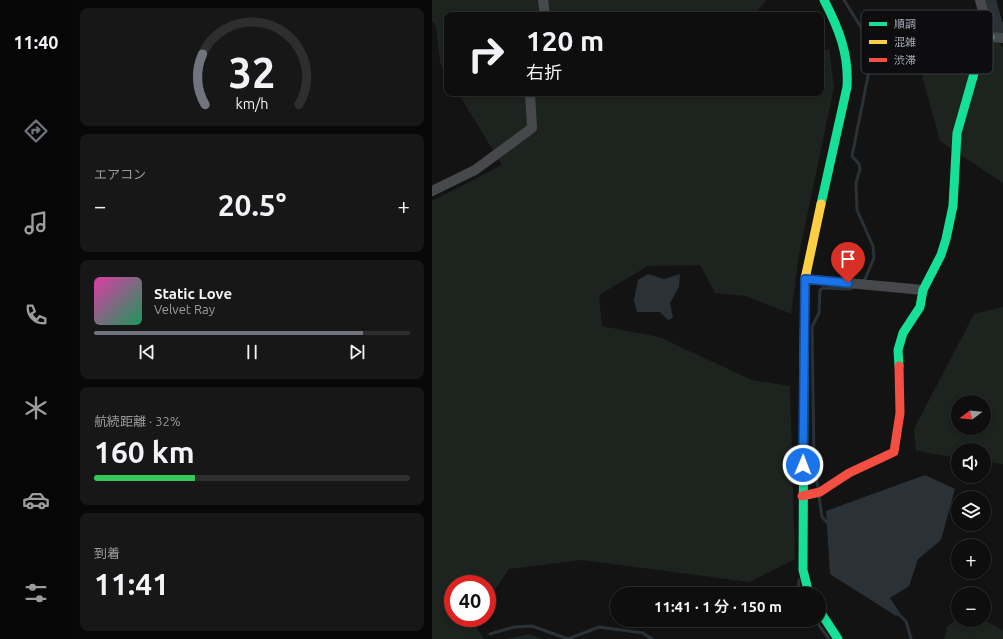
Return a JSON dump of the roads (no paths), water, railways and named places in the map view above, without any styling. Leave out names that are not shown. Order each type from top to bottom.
[{"type":"street","points":[[543,0],[545,12]]},
{"type":"street","points":[[807,587],[803,570],[802,496],[805,279],[845,101],[849,72],[848,57],[844,43],[824,0]]},
{"type":"street","points":[[980,0],[983,10]]},
{"type":"street","points":[[993,37],[1003,38]]},
{"type":"street","points":[[802,496],[820,492],[849,473],[894,452],[900,413],[898,350],[903,332],[920,307],[923,298],[923,290],[941,255],[946,239],[953,206],[957,133],[974,74]]},
{"type":"street","points":[[432,190],[475,170],[532,128],[530,96]]},
{"type":"street","points":[[805,279],[923,290]]},
{"type":"street","points":[[826,621],[838,639]]},
{"type":"waterway","points":[[844,0],[861,27]]},
{"type":"waterway","points":[[987,0],[990,10]]},
{"type":"waterway","points":[[993,22],[995,30],[1003,31]]},
{"type":"waterway","points":[[863,281],[874,258],[873,246],[857,210],[856,183],[860,169],[859,164],[852,156],[868,74]]},
{"type":"waterway","points":[[818,488],[814,461],[812,327],[819,313],[820,290],[823,288],[850,289],[853,287]]},
{"type":"waterway","points":[[819,496],[822,517],[830,526]]},
{"type":"waterway","points":[[798,587],[799,580]]},
{"type":"waterway","points":[[896,612],[906,621],[911,639]]},
{"type":"waterway","points":[[490,634],[514,627],[532,626],[568,639],[599,627],[643,633],[652,639]]},
{"type":"waterway","points":[[820,627],[829,639]]}]
